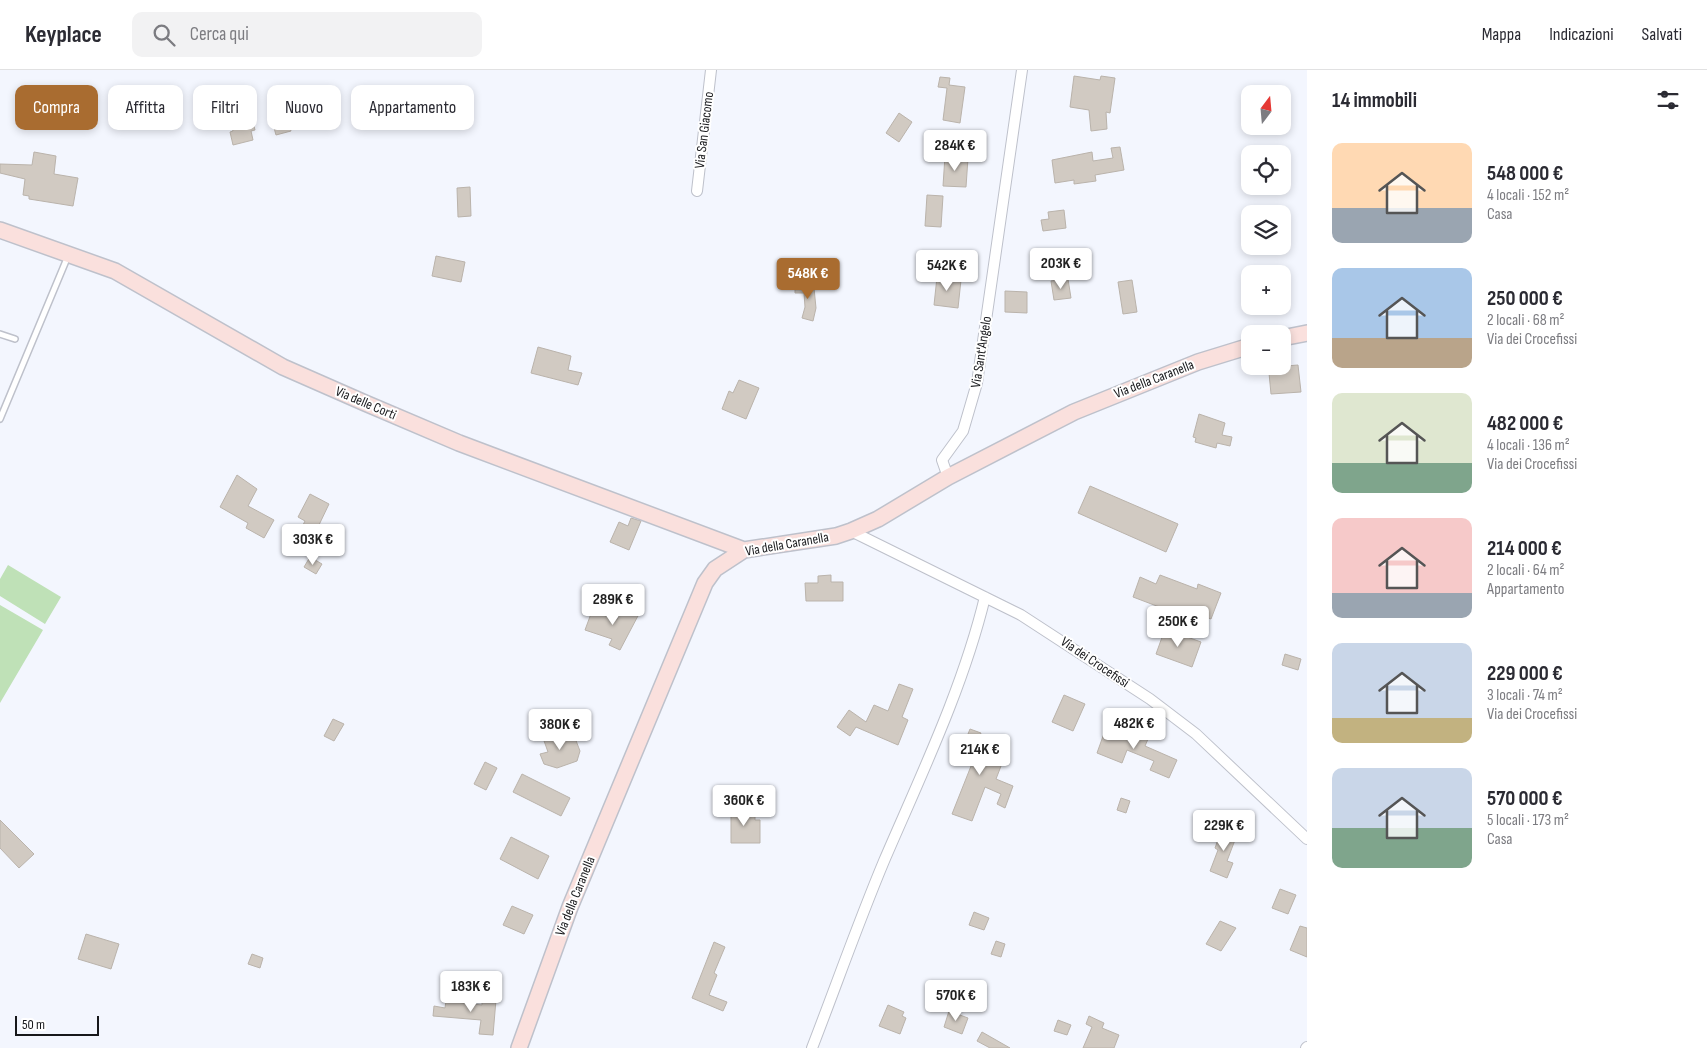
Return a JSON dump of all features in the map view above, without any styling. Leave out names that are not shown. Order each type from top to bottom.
[{"type":"main road","name":"Via delle Corti","points":[[0,230],[115,271],[283,367],[365,403],[459,443],[744,550]]},
{"type":"main road","points":[[1291,336],[1307,333]]},
{"type":"main road","name":"Via della Caranella","points":[[519,1048],[570,907],[704,583],[715,568],[744,550],[836,536],[851,531],[878,519],[948,477],[1090,404],[1198,362],[1241,349]]},
{"type":"street","name":"Via San Giacomo","points":[[696,191],[711,70]]},
{"type":"street","name":"Via Sant'Angelo","points":[[948,477],[942,460],[964,427],[978,378],[1022,70]]},
{"type":"street","name":"Via dei Crocefissi","points":[[851,531],[1021,615],[1163,708],[1206,744],[1307,838]]},
{"type":"street","points":[[812,1048],[870,895],[925,768],[977,631],[986,597]]},
{"type":"lane","points":[[0,419],[69,254]]},
{"type":"lane","points":[[0,334],[15,339]]},
{"type":"green space","points":[[8,565],[61,597],[45,624],[0,596],[0,579]]},
{"type":"green space","points":[[0,605],[43,630],[0,703]]},
{"type":"building","points":[[1074,76],[1100,80],[1101,76],[1115,78],[1110,113],[1106,112],[1107,129],[1091,131],[1089,110],[1070,107]]},
{"type":"building","points":[[940,77],[950,78],[949,85],[965,87],[960,123],[943,120],[947,88],[938,87]]},
{"type":"building","points":[[899,113],[912,122],[899,142],[886,133]]},
{"type":"building","points":[[255,130],[251,131],[253,140],[233,145],[230,132]]},
{"type":"building","points":[[275,130],[291,130],[291,131],[276,135]]},
{"type":"building","points":[[1120,147],[1124,170],[1095,175],[1096,181],[1074,184],[1074,180],[1055,183],[1052,160],[1092,152],[1093,161],[1113,158],[1111,148]]},
{"type":"building","points":[[34,152],[56,156],[54,174],[78,178],[73,206],[29,199],[29,196],[23,195],[25,179],[0,173],[0,164],[32,165]]},
{"type":"building","points":[[945,156],[968,158],[966,187],[943,186]]},
{"type":"building","points":[[470,187],[471,216],[458,217],[457,188]]},
{"type":"building","points":[[927,195],[943,196],[941,227],[925,226]]},
{"type":"building","points":[[1064,210],[1066,228],[1043,231],[1041,220],[1049,219],[1048,212]]},
{"type":"building","points":[[436,256],[465,262],[461,282],[432,276]]},
{"type":"building","points":[[937,277],[961,280],[958,308],[934,305]]},
{"type":"building","points":[[1068,279],[1071,298],[1054,300],[1051,281]]},
{"type":"building","points":[[1132,280],[1137,312],[1123,314],[1118,282]]},
{"type":"building","points":[[795,284],[810,284],[810,288],[814,288],[816,308],[813,321],[802,318],[805,307],[804,293],[795,293]]},
{"type":"building","points":[[1005,291],[1027,292],[1027,313],[1005,312]]},
{"type":"building","points":[[538,347],[571,356],[568,370],[582,373],[578,385],[531,373]]},
{"type":"building","points":[[1298,365],[1301,392],[1271,394],[1269,375],[1291,375],[1291,366]]},
{"type":"building","points":[[739,380],[759,388],[746,419],[722,409],[729,391],[733,393]]},
{"type":"building","points":[[1199,414],[1225,423],[1222,435],[1232,437],[1230,446],[1217,443],[1216,448],[1195,442],[1196,438],[1193,437]]},
{"type":"building","points":[[237,475],[257,489],[248,506],[274,520],[264,538],[246,528],[248,523],[220,507]]},
{"type":"building","points":[[1090,486],[1178,524],[1166,552],[1078,513]]},
{"type":"building","points":[[310,494],[329,504],[318,527],[315,525],[304,546],[295,541],[305,521],[298,517]]},
{"type":"building","points":[[631,518],[641,521],[629,550],[610,542],[619,522],[628,526]]},
{"type":"building","points":[[310,557],[322,564],[316,574],[304,567]]},
{"type":"building","points":[[831,575],[831,582],[843,582],[843,601],[806,601],[805,583],[818,583],[818,576]]},
{"type":"building","points":[[1160,575],[1197,589],[1198,584],[1221,593],[1211,619],[1185,609],[1183,616],[1133,597],[1140,577],[1156,584]]},
{"type":"building","points":[[623,605],[640,612],[620,650],[609,645],[612,639],[585,630],[592,611],[617,620]]},
{"type":"building","points":[[1165,629],[1201,642],[1192,667],[1156,654]]},
{"type":"building","points":[[1285,654],[1301,659],[1298,670],[1282,665]]},
{"type":"building","points":[[899,684],[913,689],[902,717],[908,720],[898,745],[856,727],[850,736],[837,727],[849,710],[866,722],[874,705],[888,711]]},
{"type":"building","points":[[1064,695],[1085,704],[1073,731],[1052,722]]},
{"type":"building","points":[[333,719],[344,724],[334,741],[324,736]]},
{"type":"building","points":[[1107,725],[1148,739],[1145,746],[1177,760],[1169,778],[1150,770],[1154,761],[1127,750],[1122,763],[1097,753]]},
{"type":"building","points":[[970,729],[981,733],[977,742],[1006,753],[996,779],[1013,786],[1005,808],[997,804],[1001,794],[985,787],[972,821],[952,814],[975,756],[957,749],[961,738],[966,739]]},
{"type":"building","points":[[565,731],[568,740],[575,738],[580,751],[577,761],[557,768],[544,764],[540,754],[548,752],[543,738]]},
{"type":"building","points":[[485,762],[497,768],[486,790],[474,784]]},
{"type":"building","points":[[522,774],[570,798],[561,816],[513,792]]},
{"type":"building","points":[[1121,798],[1130,801],[1126,813],[1117,810]]},
{"type":"building","points":[[731,807],[746,807],[746,812],[755,812],[755,820],[760,820],[760,843],[731,843]]},
{"type":"building","points":[[0,820],[34,854],[19,868],[0,848]]},
{"type":"building","points":[[1223,826],[1238,832],[1227,861],[1233,863],[1227,878],[1210,871],[1218,850],[1215,848]]},
{"type":"building","points":[[511,837],[549,856],[538,879],[500,859]]},
{"type":"building","points":[[1280,889],[1296,895],[1288,914],[1272,908]]},
{"type":"building","points":[[512,906],[533,915],[524,934],[503,925]]},
{"type":"building","points":[[974,912],[989,918],[984,930],[969,925]]},
{"type":"building","points":[[1220,921],[1236,928],[1221,951],[1206,944]]},
{"type":"building","points":[[1300,926],[1307,928],[1307,957],[1290,950]]},
{"type":"building","points":[[86,934],[119,944],[111,969],[78,959]]},
{"type":"building","points":[[996,941],[1005,944],[1001,957],[991,954]]},
{"type":"building","points":[[714,942],[725,947],[714,973],[717,975],[709,995],[727,1002],[723,1011],[692,998]]},
{"type":"building","points":[[252,954],[263,958],[260,968],[248,964]]},
{"type":"building","points":[[482,999],[496,1000],[493,1035],[479,1034],[481,1020],[433,1016],[434,1006],[445,1008],[446,1001],[482,1005]]},
{"type":"building","points":[[888,1005],[904,1012],[902,1016],[906,1018],[900,1034],[879,1026]]},
{"type":"building","points":[[949,1011],[968,1018],[962,1034],[944,1027]]},
{"type":"building","points":[[1089,1016],[1104,1023],[1102,1028],[1119,1035],[1114,1048],[1083,1048],[1092,1027],[1086,1024]]},
{"type":"building","points":[[1058,1020],[1071,1025],[1067,1035],[1054,1031]]},
{"type":"building","points":[[982,1032],[1010,1048],[990,1048],[977,1041]]}]
